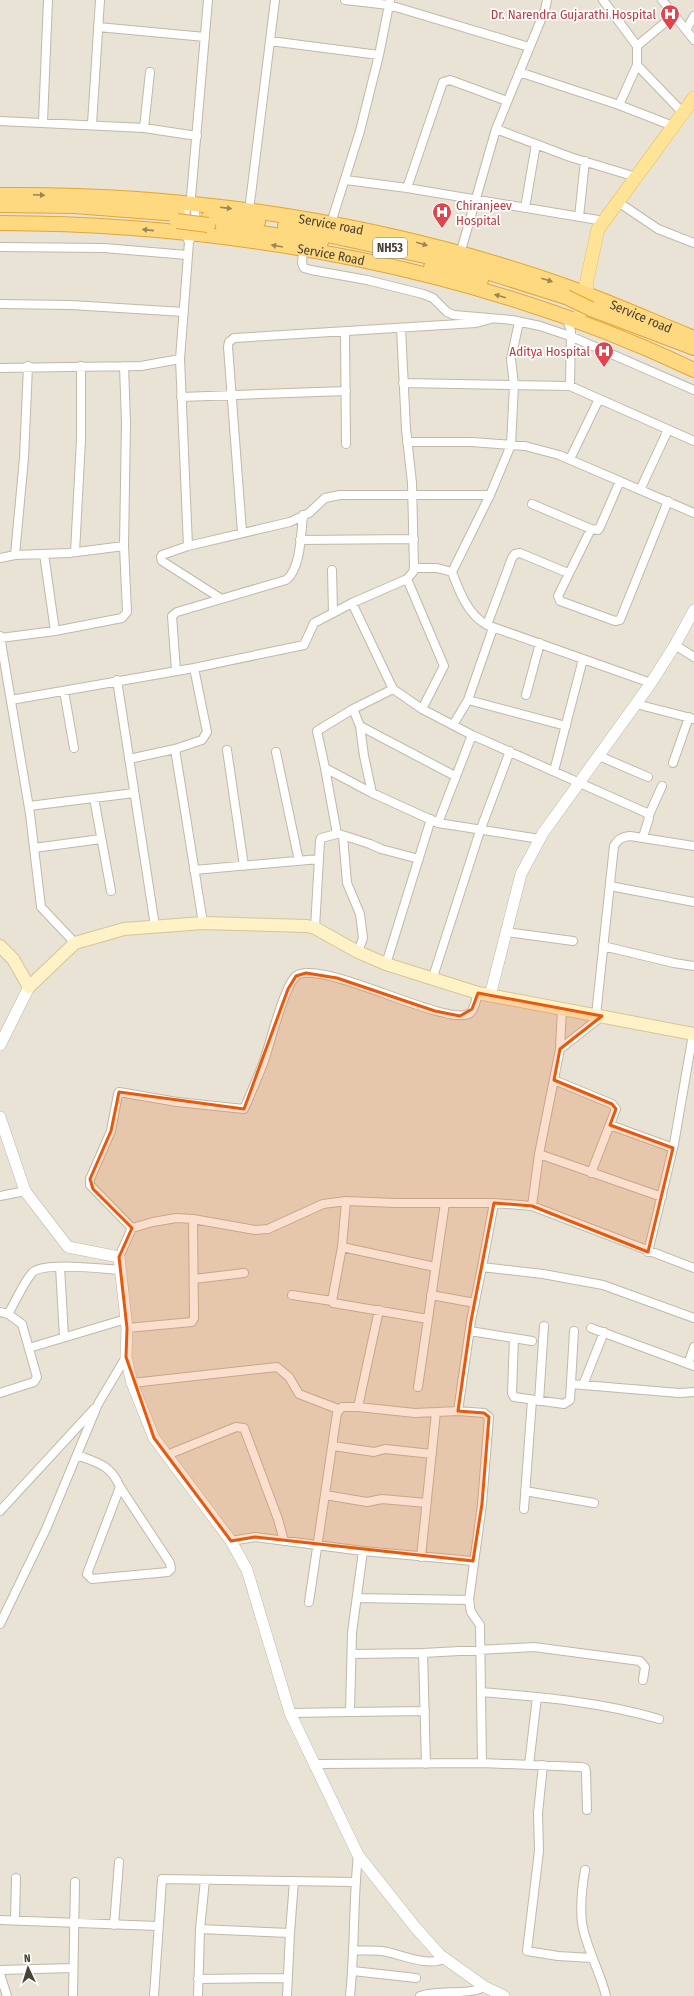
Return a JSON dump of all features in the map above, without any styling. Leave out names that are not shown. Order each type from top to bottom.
[{"type":"highway","name":"Service road","points":[[0,195],[62,196],[186,208],[249,211],[331,224],[411,240],[460,254],[577,306],[694,338]]},
{"type":"highway","points":[[0,205],[186,208]]},
{"type":"highway","points":[[0,213],[139,218],[186,208]]},
{"type":"highway","name":"NH53","points":[[186,208],[209,221],[378,253],[577,306],[694,348]]},
{"type":"highway","name":"Service Road","points":[[0,223],[90,225],[189,237],[245,240],[303,251],[330,254],[384,265],[467,286],[577,306],[660,354],[694,370]]},
{"type":"highway","name":"NH53","points":[[577,306],[694,359]]},
{"type":"main road","points":[[577,306],[598,229],[694,98]]},
{"type":"main road","points":[[0,946],[13,959],[28,987],[75,944],[124,929],[202,924],[307,926],[315,928],[358,952],[386,964],[432,980],[484,995],[562,1008],[694,1034]]},
{"type":"street","points":[[43,122],[48,0]]},
{"type":"street","points":[[92,124],[100,0]]},
{"type":"street","points":[[188,546],[180,359],[189,237],[186,208],[197,136],[208,0]]},
{"type":"street","points":[[249,211],[275,0]]},
{"type":"street","points":[[345,0],[389,3],[529,47]]},
{"type":"street","points":[[460,254],[477,200],[496,129],[548,0]]},
{"type":"street","points":[[603,0],[637,46],[638,65],[619,105]]},
{"type":"street","points":[[662,0],[694,40]]},
{"type":"street","points":[[331,224],[346,180],[379,55],[389,3]]},
{"type":"street","points":[[637,46],[674,15]]},
{"type":"street","points":[[686,30],[694,16]]},
{"type":"street","points":[[98,27],[205,37]]},
{"type":"street","points":[[270,41],[379,55]]},
{"type":"street","points":[[638,65],[683,113]]},
{"type":"street","points":[[144,128],[150,72]]},
{"type":"street","points":[[519,72],[619,105],[673,126]]},
{"type":"street","points":[[407,188],[443,82],[450,80],[507,101]]},
{"type":"street","points":[[0,121],[92,124],[144,128],[197,136]]},
{"type":"street","points":[[496,129],[585,161],[636,177]]},
{"type":"street","points":[[525,208],[536,144]]},
{"type":"street","points":[[580,217],[585,161]]},
{"type":"street","points":[[346,180],[407,188],[604,221]]},
{"type":"street","points":[[618,202],[658,229],[694,243]]},
{"type":"street","points":[[0,247],[104,248],[187,255]]},
{"type":"street","points":[[303,251],[302,263],[304,268],[367,280],[423,294],[432,298],[447,312],[454,315],[519,322],[570,336],[694,390]]},
{"type":"street","points":[[0,304],[71,305],[184,312]]},
{"type":"street","points":[[570,386],[570,336],[577,306]]},
{"type":"street","points":[[242,532],[231,395],[229,342],[234,338],[476,323],[491,319]]},
{"type":"street","points":[[519,322],[511,359],[514,385],[511,445],[490,495],[452,572],[461,596],[481,622],[651,683]]},
{"type":"street","points":[[11,700],[117,680],[194,668],[304,645],[314,623],[352,603],[407,579],[413,572],[414,568],[413,495],[407,442],[401,328]]},
{"type":"street","points":[[345,332],[346,444]]},
{"type":"street","points":[[0,368],[28,366],[141,366],[180,359]]},
{"type":"street","points":[[15,555],[24,458],[28,366]]},
{"type":"street","points":[[75,552],[81,440],[81,366]]},
{"type":"street","points":[[75,944],[41,907],[29,806],[11,700],[3,665],[0,637],[55,631],[122,618],[125,616],[128,607],[124,546],[126,430],[124,366]]},
{"type":"street","points":[[403,383],[570,386],[694,441]]},
{"type":"street","points":[[181,397],[346,391]]},
{"type":"street","points":[[570,459],[599,399]]},
{"type":"street","points":[[640,490],[668,430]]},
{"type":"street","points":[[407,442],[472,442],[525,446],[570,459],[694,512]]},
{"type":"street","points":[[532,504],[591,529],[598,530],[620,481]]},
{"type":"street","points":[[220,598],[162,561],[162,555],[188,546],[242,532],[290,522],[303,515],[325,498],[340,496],[490,495]]},
{"type":"street","points":[[591,529],[558,596],[560,601],[618,621],[668,501]]},
{"type":"street","points":[[176,671],[172,616],[177,612],[220,598],[286,580],[292,576],[298,556],[303,515]]},
{"type":"street","points":[[300,540],[414,539]]},
{"type":"street","points":[[0,558],[15,555],[75,552],[124,546]]},
{"type":"street","points":[[453,725],[468,700],[490,626],[512,558],[515,554],[520,553],[568,573]]},
{"type":"street","points":[[44,554],[55,631]]},
{"type":"street","points":[[414,568],[437,568],[452,572]]},
{"type":"street","points":[[332,570],[333,613]]},
{"type":"street","points":[[407,579],[444,666],[422,709]]},
{"type":"street","points":[[352,603],[393,689],[422,709],[472,735],[580,782],[649,815]]},
{"type":"street","points":[[132,1228],[90,1185],[90,1179],[110,1131],[118,1094],[120,1092],[176,1102],[244,1108],[264,1061],[288,989],[292,980],[300,974],[306,973],[337,978],[436,1011],[460,1016],[469,1013],[472,1010],[484,995],[506,932],[521,874],[540,839],[651,683],[675,645],[694,610]]},
{"type":"street","points":[[526,695],[540,644]]},
{"type":"street","points":[[675,645],[694,657]]},
{"type":"street","points":[[554,771],[583,659]]},
{"type":"street","points":[[129,759],[175,749],[202,740],[207,732],[194,668]]},
{"type":"street","points":[[117,680],[155,926]]},
{"type":"street","points":[[358,952],[362,938],[360,914],[347,883],[340,835],[317,731],[353,709],[393,689]]},
{"type":"street","points":[[64,691],[74,748]]},
{"type":"street","points":[[468,700],[566,726]]},
{"type":"street","points":[[636,704],[691,718],[673,763]]},
{"type":"street","points":[[353,709],[360,726],[364,756],[372,793]]},
{"type":"street","points":[[360,726],[455,776]]},
{"type":"street","points":[[386,964],[419,859],[472,735]]},
{"type":"street","points":[[175,749],[202,924]]},
{"type":"street","points":[[227,750],[244,866]]},
{"type":"street","points":[[432,980],[480,830],[510,751]]},
{"type":"street","points":[[276,752],[299,861]]},
{"type":"street","points":[[598,756],[648,777]]},
{"type":"street","points":[[325,768],[372,793],[435,821],[480,830],[540,839]]},
{"type":"street","points":[[643,838],[649,815],[662,786]]},
{"type":"street","points":[[29,806],[134,793]]},
{"type":"street","points":[[94,798],[111,891]]},
{"type":"street","points":[[315,928],[321,838],[340,835],[381,849],[419,859]]},
{"type":"street","points":[[560,1049],[599,1016],[603,946],[614,846],[617,840],[624,837],[643,838],[694,846]]},
{"type":"street","points":[[34,848],[101,838]]},
{"type":"street","points":[[194,870],[319,860]]},
{"type":"street","points":[[610,886],[694,902]]},
{"type":"street","points":[[506,932],[573,940]]},
{"type":"street","points":[[603,946],[674,964],[694,966]]},
{"type":"street","points":[[0,1045],[28,987]]},
{"type":"street","points":[[532,1206],[539,1154],[560,1049],[562,1008]]},
{"type":"street","points":[[648,1252],[673,1148],[694,1034]]},
{"type":"street","points":[[554,1080],[612,1104],[616,1109],[591,1173]]},
{"type":"street","points":[[0,1117],[25,1190],[68,1247],[119,1257]]},
{"type":"street","points":[[610,1125],[673,1148]]},
{"type":"street","points":[[539,1154],[662,1198]]},
{"type":"street","points":[[0,1196],[25,1190]]},
{"type":"street","points":[[504,1996],[486,1986],[445,1958],[415,1927],[358,1855],[290,1713],[257,1598],[247,1570],[231,1541],[154,1438],[132,1383],[126,1357],[126,1324],[119,1257],[132,1228],[176,1218],[194,1219],[255,1230],[268,1229],[323,1204],[346,1201],[494,1203],[532,1206],[648,1252],[694,1268]]},
{"type":"street","points":[[332,1301],[342,1248],[346,1201]]},
{"type":"street","points":[[418,1387],[445,1203]]},
{"type":"street","points":[[458,1411],[470,1331],[494,1203]]},
{"type":"street","points":[[29,1348],[64,1337],[126,1324],[192,1322],[194,1318],[194,1219]]},
{"type":"street","points":[[342,1248],[435,1268]]},
{"type":"street","points":[[0,1392],[34,1382],[37,1377],[22,1324],[4,1313],[32,1273],[40,1268],[60,1267],[120,1270]]},
{"type":"street","points":[[60,1267],[64,1337]]},
{"type":"street","points":[[482,1267],[544,1274],[603,1285],[694,1318]]},
{"type":"street","points":[[194,1278],[244,1273]]},
{"type":"street","points":[[292,1295],[428,1319]]},
{"type":"street","points":[[431,1295],[475,1303]]},
{"type":"street","points":[[358,1407],[379,1310]]},
{"type":"street","points":[[524,1509],[544,1326]]},
{"type":"street","points":[[591,1328],[691,1365],[694,1347]]},
{"type":"street","points":[[470,1331],[532,1341]]},
{"type":"street","points":[[514,1338],[512,1393],[514,1397],[518,1399],[567,1403],[570,1400],[574,1331]]},
{"type":"street","points":[[583,1385],[604,1332]]},
{"type":"street","points":[[0,1624],[46,1529],[98,1404],[126,1357]]},
{"type":"street","points":[[132,1383],[277,1367],[289,1377],[299,1394],[338,1409],[342,1407],[358,1407],[415,1413],[458,1411],[484,1413],[489,1417],[482,1504],[473,1561],[469,1600],[471,1612],[480,1625],[482,1763]]},
{"type":"street","points":[[571,1384],[679,1393],[694,1392]]},
{"type":"street","points":[[0,1511],[98,1404]]},
{"type":"street","points":[[309,1602],[338,1409]]},
{"type":"street","points":[[421,1557],[436,1412]]},
{"type":"street","points":[[167,1455],[236,1427],[244,1428],[278,1519],[284,1541]]},
{"type":"street","points":[[333,1446],[374,1452],[386,1449],[432,1454]]},
{"type":"street","points":[[77,1455],[110,1469],[116,1476],[120,1487],[170,1563],[171,1569],[168,1572],[92,1579],[87,1574],[87,1570],[120,1487]]},
{"type":"street","points":[[525,1492],[594,1503]]},
{"type":"street","points":[[325,1495],[367,1502],[382,1499],[426,1504]]},
{"type":"street","points":[[231,1541],[255,1537],[363,1551],[473,1561]]},
{"type":"street","points":[[350,1712],[352,1654],[363,1551]]},
{"type":"street","points":[[357,1598],[469,1600]]},
{"type":"street","points":[[352,1654],[534,1647],[640,1661],[645,1668],[643,1680]]},
{"type":"street","points":[[423,1652],[426,1764]]},
{"type":"street","points":[[481,1692],[537,1697],[624,1709],[659,1719]]},
{"type":"street","points":[[529,1765],[537,1697]]},
{"type":"street","points":[[290,1713],[425,1711]]},
{"type":"street","points":[[315,1764],[482,1763],[585,1768],[587,1810]]},
{"type":"street","points":[[543,1765],[538,1813],[539,1851],[527,1951],[551,1955],[592,1958]]},
{"type":"street","points":[[350,1996],[353,1971],[355,1882],[358,1855]]},
{"type":"street","points":[[114,1925],[119,1862]]},
{"type":"street","points":[[585,1870],[581,1894],[582,1923],[592,1958],[606,1996]]},
{"type":"street","points":[[15,1920],[16,1878]]},
{"type":"street","points":[[154,1996],[162,1879],[355,1882]]},
{"type":"street","points":[[198,1996],[200,1929],[205,1880]]},
{"type":"street","points":[[286,1996],[294,1881]]},
{"type":"street","points":[[73,1996],[75,1882]]},
{"type":"street","points":[[0,1920],[158,1926]]},
{"type":"street","points":[[200,1929],[290,1933]]},
{"type":"street","points":[[354,1950],[380,1951],[425,1962],[438,1963],[445,1958]]},
{"type":"street","points":[[0,1970],[73,1968]]},
{"type":"street","points":[[353,1971],[416,1978]]},
{"type":"street","points":[[0,1974],[7,1996]]},
{"type":"street","points":[[198,1979],[288,1978]]},
{"type":"street","points":[[420,1996],[432,1992],[477,1991],[486,1986]]},
{"type":"highlighted area","points":[[306,973],[337,978],[435,1011],[460,1016],[472,1009],[478,993],[602,1016],[560,1049],[554,1080],[612,1104],[616,1109],[610,1125],[673,1148],[648,1252],[532,1206],[494,1203],[471,1321],[458,1411],[484,1413],[489,1417],[482,1504],[473,1561],[255,1537],[231,1541],[154,1438],[126,1357],[127,1328],[119,1257],[132,1228],[93,1189],[90,1179],[111,1131],[119,1092],[244,1109],[288,989],[296,976]]},
{"type":"shaded area","points":[[0,0],[694,0],[694,1996],[0,1996]]},
{"type":"place","name":"Dr. Narendra Gujarathi Hospital","points":[[670,31]]},
{"type":"place","name":"Chiranjeev Hospital","points":[[442,229]]},
{"type":"place","name":"Aditya Hospital","points":[[604,368]]}]
